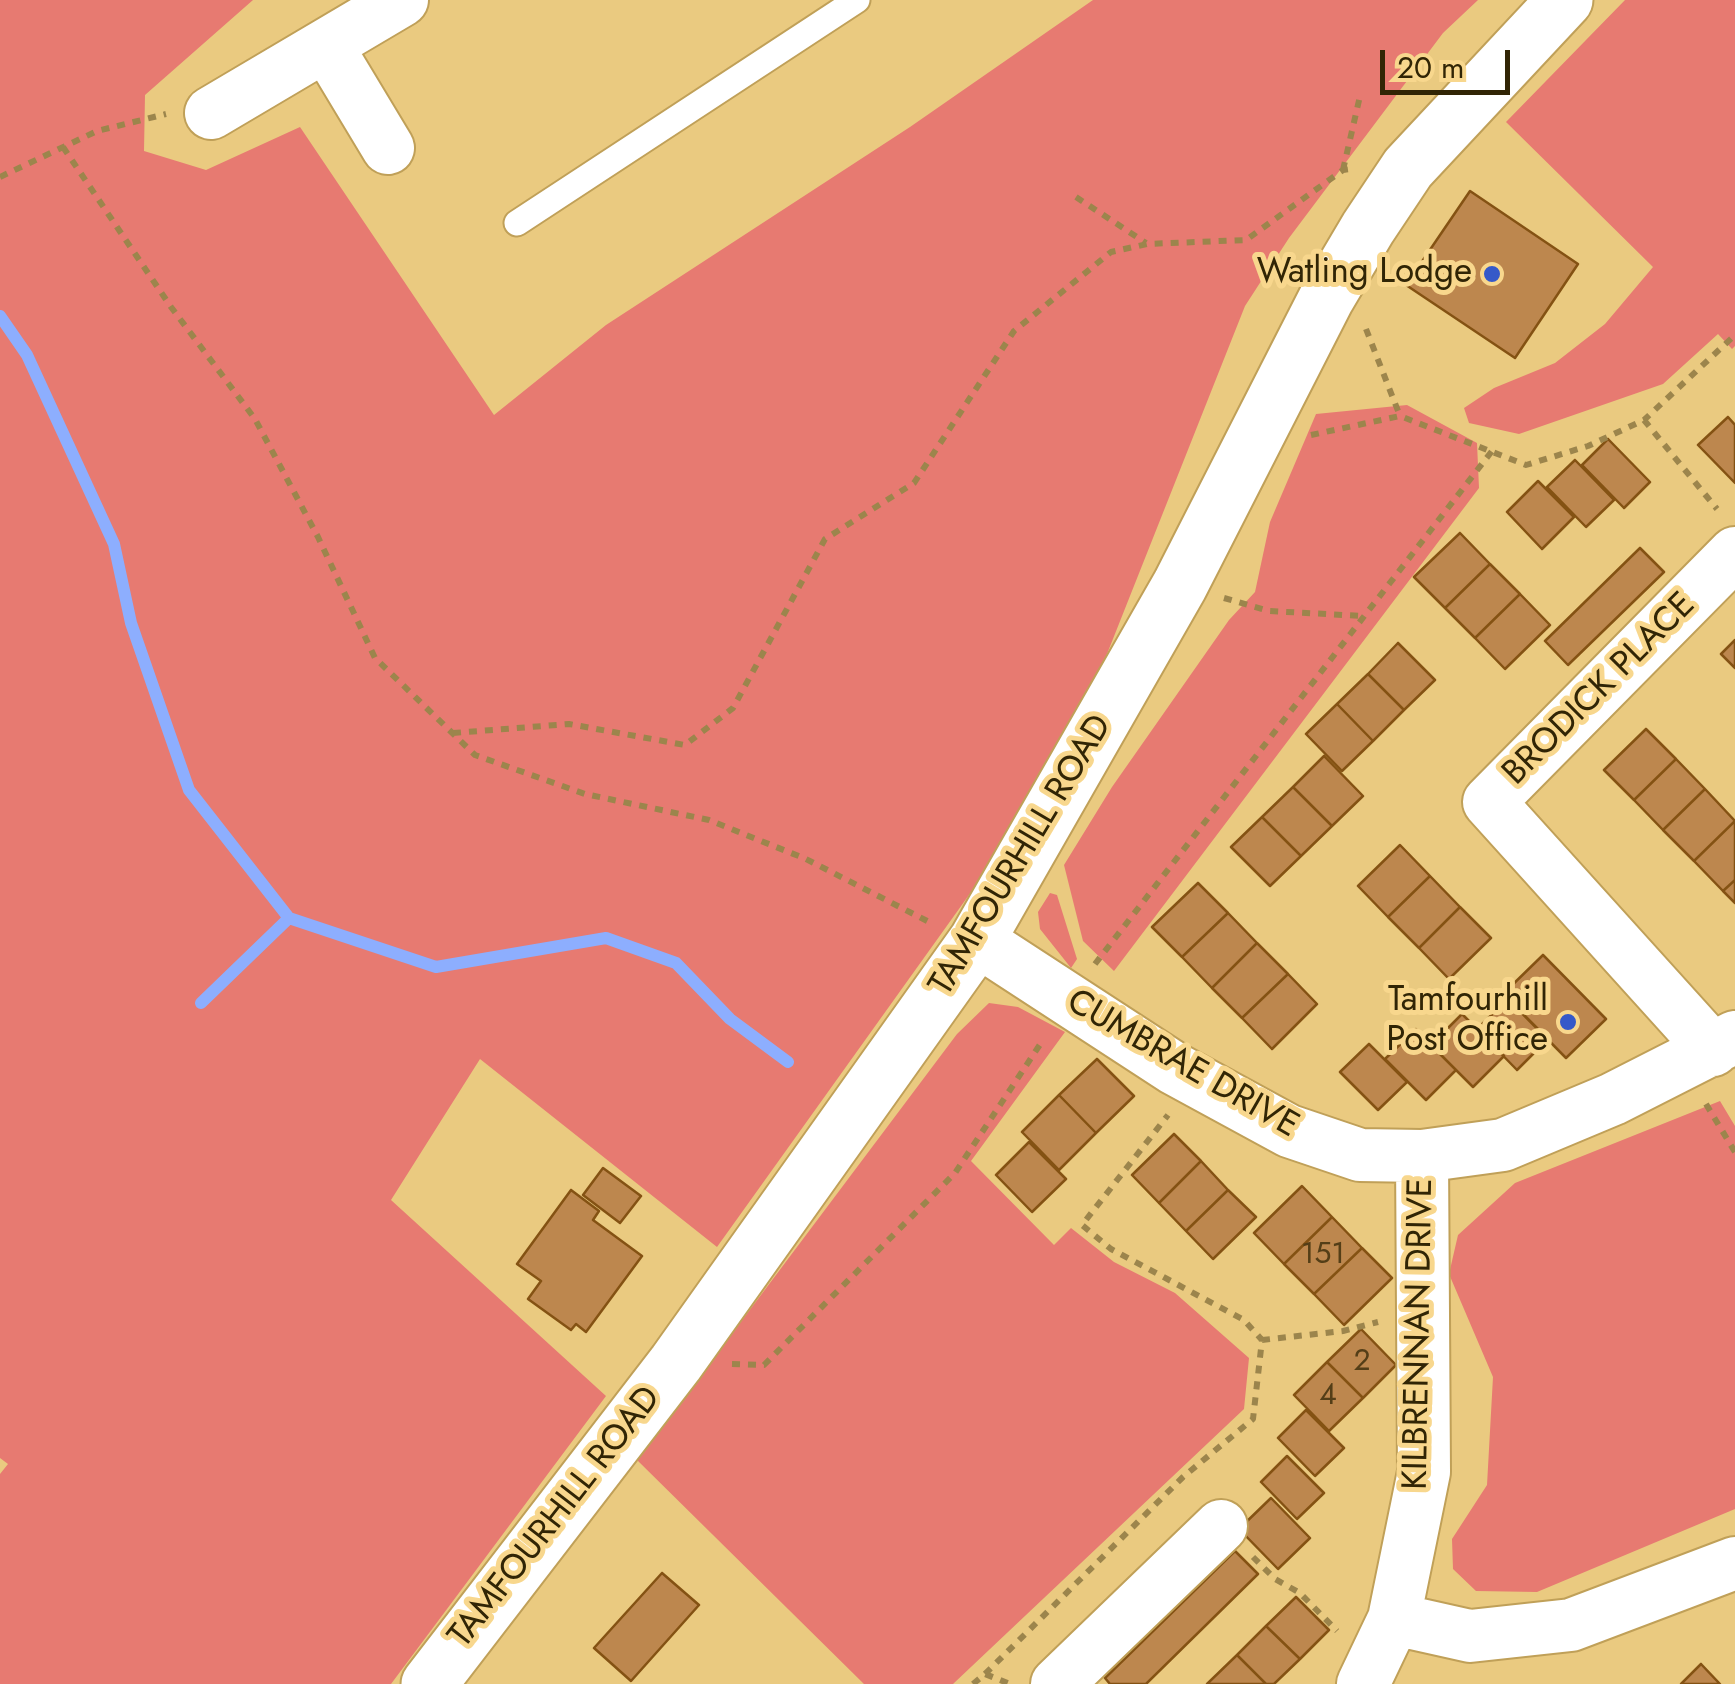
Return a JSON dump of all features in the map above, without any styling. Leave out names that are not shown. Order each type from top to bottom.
[{"type":"main road","name":"TAMFOURHILL ROAD","points":[[429,1684],[676,1363],[976,940],[1180,585],[1326,298],[1408,168],[1565,0]]},
{"type":"street","points":[[212,113],[402,0]]},
{"type":"street","points":[[326,45],[388,148]]},
{"type":"street","name":"BRODICK PLACE","points":[[1724,1044],[1489,802],[1729,535]]},
{"type":"street","name":"CUMBRAE DRIVE","points":[[976,940],[1193,1079],[1289,1131],[1360,1155],[1422,1156],[1503,1145],[1724,1044]]},
{"type":"street","name":"KILBRENNAN DRIVE","points":[[1378,1654],[1424,1472],[1422,1156]]},
{"type":"street","points":[[1057,1684],[1220,1526]]},
{"type":"street","points":[[1378,1654],[1470,1636],[1572,1625],[1735,1563]]},
{"type":"lane","points":[[518,223],[857,0]]},
{"type":"path","points":[[1343,170],[1360,96]]},
{"type":"path","points":[[0,177],[62,146],[152,114],[212,113]]},
{"type":"path","points":[[62,146],[171,306],[255,420],[318,537],[375,658],[476,755],[585,794],[710,820],[806,859],[913,916],[976,940]]},
{"type":"path","points":[[452,732],[570,724],[685,746],[733,708],[825,539],[914,483],[1014,331],[1111,252],[1147,244],[1246,240],[1343,170],[1408,168]]},
{"type":"path","points":[[1076,198],[1147,244]]},
{"type":"path","points":[[1326,298],[1365,326],[1400,416]]},
{"type":"path","points":[[1251,448],[1400,416],[1526,465],[1588,446],[1644,420],[1735,335]]},
{"type":"path","points":[[1644,420],[1729,535]]},
{"type":"path","points":[[676,1363],[764,1365],[955,1173],[1069,1002],[1492,451]]},
{"type":"path","points":[[1180,585],[1269,611],[1363,616]]},
{"type":"path","points":[[973,1684],[1183,1478],[1252,1418],[1262,1340],[1244,1320],[1111,1249],[1082,1225],[1193,1079]]},
{"type":"path","points":[[1262,1340],[1343,1331],[1424,1310]]},
{"type":"path","points":[[1183,1478],[1220,1526],[1275,1579],[1300,1593],[1338,1632],[1378,1654]]},
{"type":"path","points":[[985,1674],[1010,1684]]},
{"type":"shaded area","points":[[0,0],[253,0],[145,95],[144,151],[206,170],[300,127],[494,415],[606,325],[910,127],[1093,0],[1478,0],[1443,33],[1289,238],[1245,306],[1105,659],[984,874],[717,1247],[480,1059],[391,1200],[606,1396],[391,1684],[0,1684],[0,1474],[8,1464],[0,1458]]},
{"type":"shaded area","points":[[1625,0],[1735,0],[1735,346],[1732,349],[1718,334],[1663,384],[1519,434],[1469,423],[1464,408],[1494,388],[1555,363],[1605,324],[1653,267],[1506,122]]},
{"type":"shaded area","points":[[1407,405],[1477,443],[1479,488],[1114,971],[1083,941],[1064,865],[1112,787],[1229,620],[1255,592],[1270,522],[1316,414]]},
{"type":"shaded area","points":[[1050,893],[1057,895],[1077,959],[1071,968],[1040,929],[1038,912]]},
{"type":"shaded area","points":[[989,1003],[1018,1007],[1065,1032],[971,1161],[1054,1245],[1071,1228],[1114,1262],[1175,1293],[1249,1358],[1244,1409],[953,1684],[864,1684],[637,1460],[957,1034]]},
{"type":"shaded area","points":[[1720,1101],[1735,1126],[1735,1509],[1537,1592],[1476,1591],[1453,1569],[1452,1539],[1487,1485],[1493,1377],[1449,1274],[1458,1235],[1515,1183]]},
{"type":"building","name":"Watling Lodge","points":[[1470,191],[1578,264],[1515,358],[1406,285]]},
{"type":"building","points":[[1728,417],[1735,425],[1735,483],[1698,445]]},
{"type":"building","points":[[1608,439],[1650,482],[1624,508],[1582,465]]},
{"type":"building","points":[[1575,460],[1614,500],[1586,527],[1547,487]]},
{"type":"building","points":[[1538,481],[1574,517],[1542,549],[1507,512]]},
{"type":"building","points":[[1460,533],[1490,564],[1445,608],[1414,577]]},
{"type":"building","points":[[1640,548],[1664,572],[1568,665],[1545,641]]},
{"type":"building","points":[[1490,564],[1520,594],[1475,638],[1445,608]]},
{"type":"building","points":[[1520,594],[1550,625],[1505,669],[1475,638]]},
{"type":"building","points":[[1735,640],[1735,668],[1721,654]]},
{"type":"building","points":[[1398,643],[1435,680],[1404,710],[1368,674]]},
{"type":"building","points":[[1368,674],[1404,710],[1373,741],[1337,704]]},
{"type":"building","points":[[1337,704],[1373,741],[1342,771],[1306,734]]},
{"type":"building","points":[[1646,729],[1676,759],[1634,800],[1604,770]]},
{"type":"building","points":[[1324,756],[1363,796],[1332,826],[1293,787]]},
{"type":"building","points":[[1676,759],[1705,789],[1663,830],[1634,800]]},
{"type":"building","points":[[1293,787],[1332,826],[1301,856],[1262,817]]},
{"type":"building","points":[[1705,789],[1735,821],[1694,861],[1663,830]]},
{"type":"building","points":[[1262,817],[1301,856],[1270,886],[1231,847]]},
{"type":"building","points":[[1735,821],[1735,880],[1723,891],[1694,861]]},
{"type":"building","points":[[1400,845],[1430,876],[1388,917],[1358,886]]},
{"type":"building","points":[[1430,876],[1460,907],[1419,948],[1388,917]]},
{"type":"building","points":[[1735,880],[1735,903],[1723,891]]},
{"type":"building","points":[[1198,883],[1228,913],[1182,957],[1152,927]]},
{"type":"building","points":[[1460,907],[1491,938],[1449,979],[1419,948]]},
{"type":"building","points":[[1228,913],[1257,943],[1212,988],[1182,957]]},
{"type":"building","points":[[1257,943],[1288,974],[1242,1018],[1212,988]]},
{"type":"building","points":[[1543,955],[1606,1019],[1566,1058],[1503,994]]},
{"type":"building","points":[[1288,974],[1317,1004],[1272,1049],[1242,1018]]},
{"type":"building","points":[[1508,999],[1548,1039],[1517,1070],[1477,1029]]},
{"type":"building","points":[[1462,1014],[1504,1056],[1473,1087],[1431,1045]]},
{"type":"building","points":[[1416,1029],[1456,1070],[1426,1100],[1385,1059]]},
{"type":"building","points":[[1369,1044],[1407,1082],[1378,1110],[1340,1072]]},
{"type":"building","points":[[1097,1059],[1134,1096],[1096,1133],[1059,1095]]},
{"type":"building","points":[[1059,1095],[1096,1133],[1059,1170],[1022,1132]]},
{"type":"building","points":[[1174,1134],[1201,1161],[1159,1203],[1132,1175]]},
{"type":"building","points":[[1029,1142],[1066,1179],[1032,1212],[996,1175]]},
{"type":"building","points":[[1201,1161],[1228,1190],[1186,1231],[1159,1203]]},
{"type":"building","points":[[603,1168],[641,1196],[620,1223],[583,1195]]},
{"type":"building","points":[[1302,1186],[1332,1217],[1284,1264],[1254,1233]]},
{"type":"building","points":[[571,1190],[599,1211],[593,1220],[642,1256],[586,1332],[576,1324],[571,1330],[528,1299],[541,1281],[517,1264]]},
{"type":"building","points":[[1228,1190],[1256,1217],[1213,1259],[1186,1231]]},
{"type":"building","points":[[1332,1217],[1362,1248],[1314,1294],[1284,1264]]},
{"type":"building","points":[[1362,1248],[1392,1278],[1344,1325],[1314,1294]]},
{"type":"building","points":[[1361,1329],[1396,1365],[1363,1398],[1327,1362]]},
{"type":"building","points":[[1327,1362],[1363,1398],[1329,1431],[1294,1395]]},
{"type":"building","points":[[1306,1410],[1344,1448],[1315,1476],[1278,1438]]},
{"type":"building","points":[[1287,1456],[1324,1493],[1297,1519],[1261,1482]]},
{"type":"building","points":[[1271,1498],[1310,1538],[1278,1569],[1239,1529]]},
{"type":"building","points":[[1235,1551],[1258,1574],[1146,1684],[1110,1684],[1105,1678]]},
{"type":"building","points":[[662,1573],[699,1605],[631,1681],[594,1648]]},
{"type":"building","points":[[1296,1597],[1329,1630],[1300,1659],[1266,1626]]},
{"type":"building","points":[[1266,1626],[1300,1659],[1274,1684],[1266,1684],[1237,1655]]},
{"type":"building","points":[[1237,1655],[1266,1684],[1207,1684]]},
{"type":"building","points":[[1701,1664],[1720,1684],[1681,1684]]},
{"type":"waterway","points":[[0,316],[27,355],[114,544],[131,623],[189,790],[289,918],[436,967],[606,938],[676,963],[730,1019],[788,1062]]},
{"type":"waterway","points":[[201,1003],[289,918]]},
{"type":"place","name":"Watling Lodge","points":[[1492,274]]},
{"type":"place","name":"Tamfourhill Post Office","points":[[1568,1022]]}]
